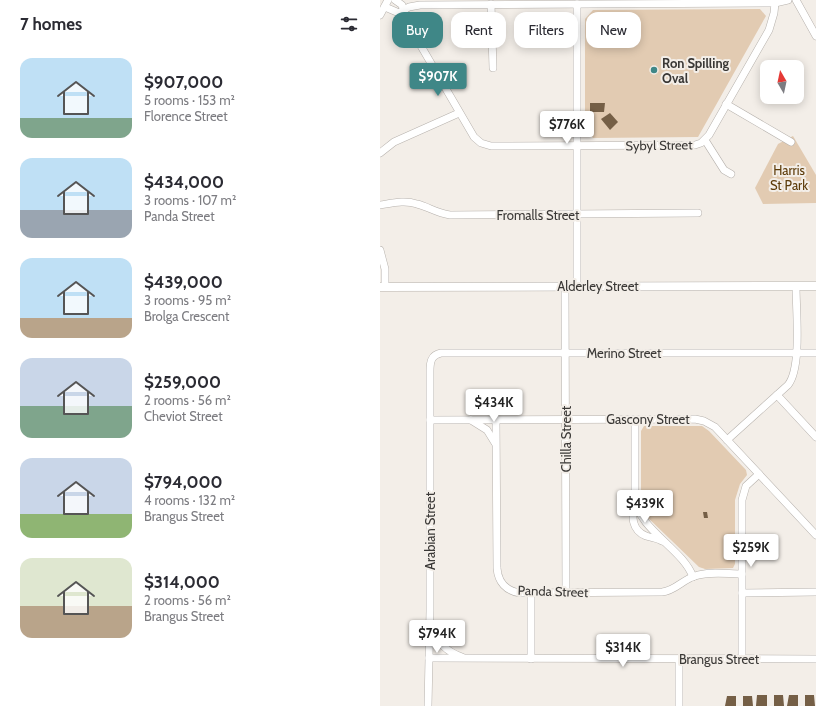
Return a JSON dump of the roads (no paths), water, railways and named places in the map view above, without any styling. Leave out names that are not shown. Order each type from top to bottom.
[{"type":"street","points":[[380,15],[388,0]]},
{"type":"street","points":[[380,153],[394,142],[459,113],[406,22],[401,11],[402,5],[395,0]]},
{"type":"street","points":[[384,7],[401,11],[420,5],[775,3],[788,0]]},
{"type":"street","points":[[796,0],[816,36]]},
{"type":"street","points":[[730,174],[724,170],[705,140],[769,30],[775,3]]},
{"type":"street","points":[[491,4],[492,68]]},
{"type":"street","points":[[577,4],[577,286]]},
{"type":"street","points":[[726,104],[791,142]]},
{"type":"street","name":"Sybyl Street","points":[[459,113],[474,137],[481,143],[491,146],[695,145],[705,140]]},
{"type":"street","name":"Fromalls Street","points":[[380,205],[404,201],[418,204],[437,213],[450,216],[698,214]]},
{"type":"street","points":[[380,250],[385,269],[382,287]]},
{"type":"street","name":"Chilla Street","points":[[565,286],[566,593]]},
{"type":"street","points":[[727,440],[777,395],[793,377],[796,369],[796,286]]},
{"type":"street","name":"Alderley Street","points":[[382,287],[816,286]]},
{"type":"street","name":"Merino Street","points":[[433,357],[442,353],[816,353]]},
{"type":"street","name":"Arabian Street","points":[[428,706],[430,622],[430,365],[433,357]]},
{"type":"street","points":[[777,395],[816,436]]},
{"type":"street","points":[[468,419],[479,423],[487,430],[493,439],[496,449]]},
{"type":"street","name":"Panda Street","points":[[496,419],[497,573],[500,580],[509,589],[516,592],[531,593],[662,592],[673,590],[692,577],[701,574],[742,574]]},
{"type":"street","points":[[635,419],[635,499],[633,519],[637,529],[646,536],[662,541]]},
{"type":"street","name":"Gascony Street","points":[[430,420],[700,420],[712,424],[816,536]]},
{"type":"street","points":[[742,659],[742,495],[748,484],[759,474]]},
{"type":"street","points":[[635,499],[639,513],[662,541],[686,564],[692,577]]},
{"type":"street","points":[[742,593],[816,592]]},
{"type":"street","points":[[531,593],[531,658]]},
{"type":"street","points":[[430,622],[437,639],[445,648],[454,654],[470,658]]},
{"type":"street","name":"Brangus Street","points":[[429,658],[816,659]]},
{"type":"street","points":[[679,659],[679,706]]},
{"type":"place","name":"Ron Spilling Oval","points":[[654,70]]},
{"type":"park label","name":"Harris St Park","points":[[789,178]]}]
